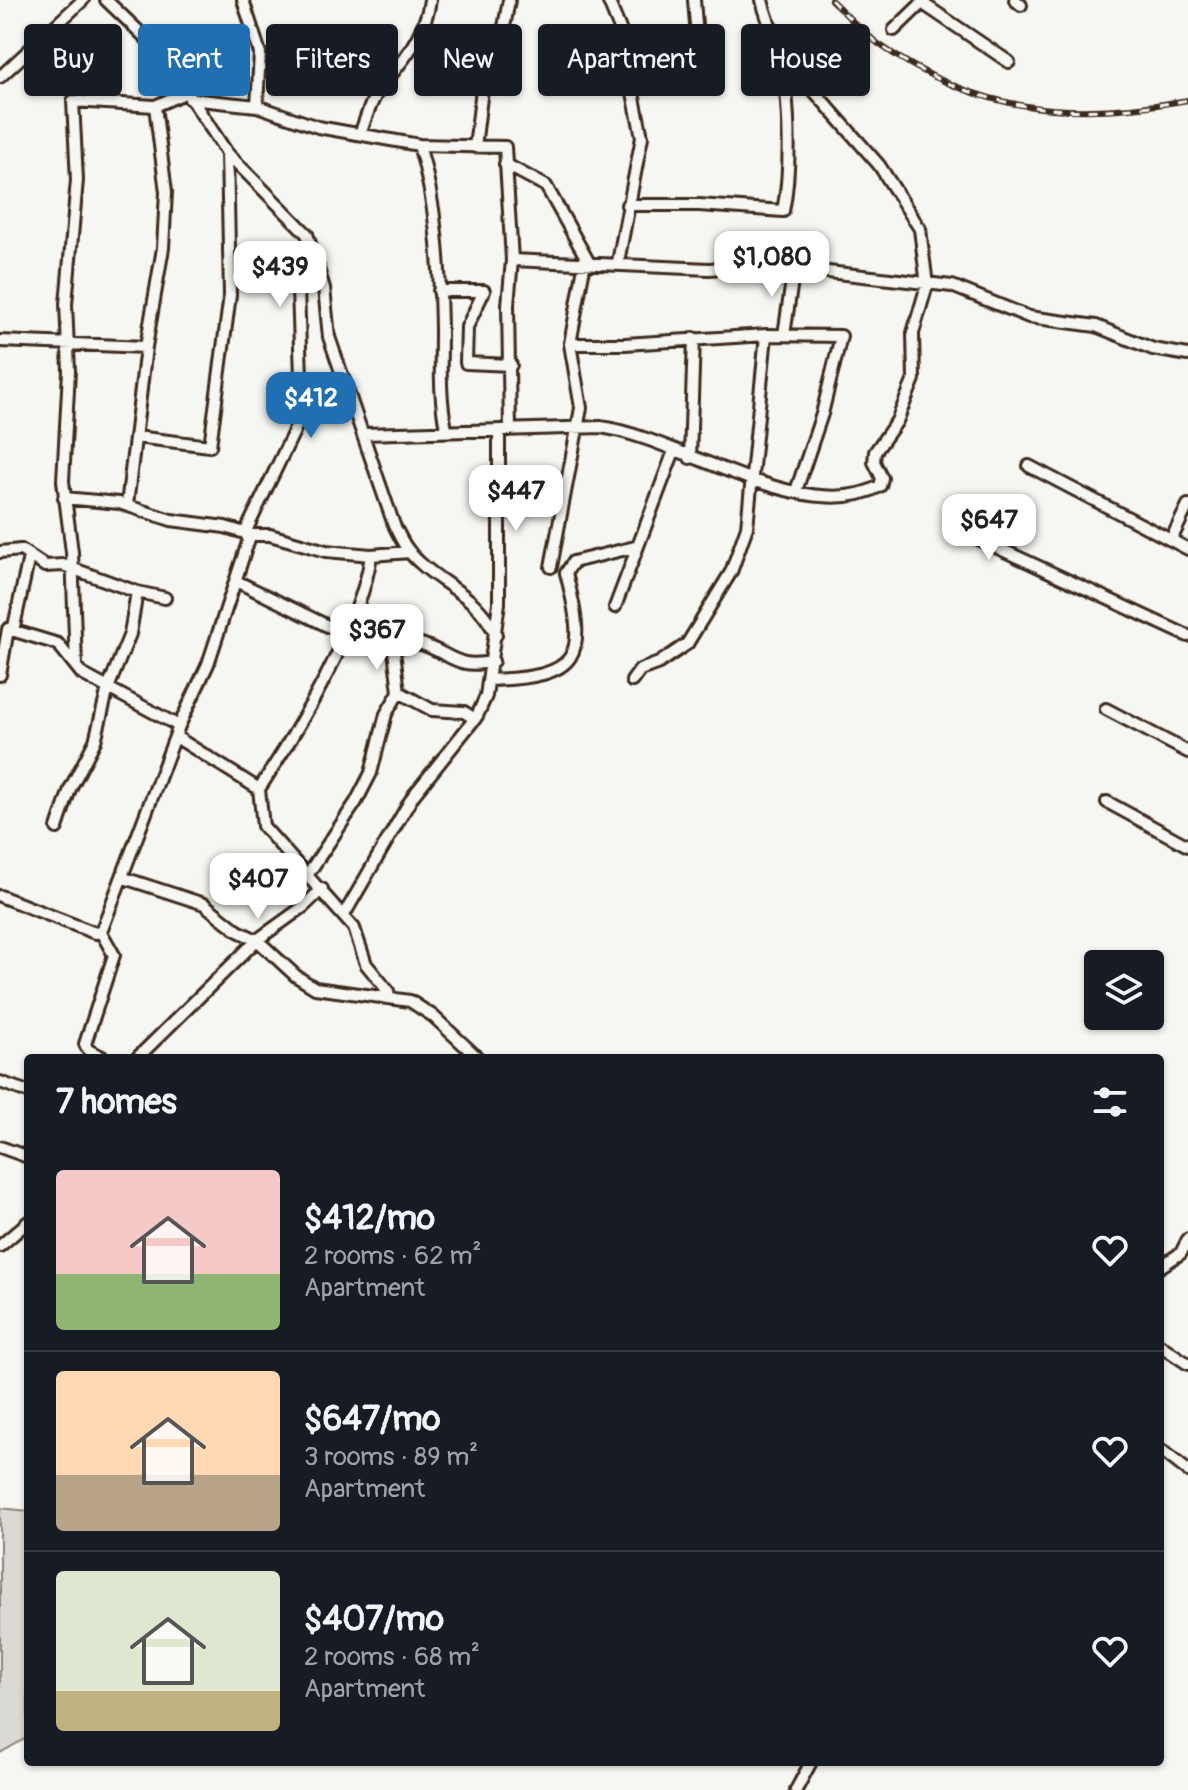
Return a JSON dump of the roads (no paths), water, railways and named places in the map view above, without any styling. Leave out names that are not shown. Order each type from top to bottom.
[{"type":"street","points":[[0,77],[83,0]]},
{"type":"street","points":[[106,0],[138,30]]},
{"type":"street","points":[[243,0],[260,53],[257,106]]},
{"type":"street","points":[[360,134],[378,91],[393,77],[425,26],[430,0]]},
{"type":"street","points":[[475,147],[486,56],[502,38],[509,0]]},
{"type":"street","points":[[608,0],[620,29],[642,137],[639,168],[627,205],[618,262]]},
{"type":"street","points":[[694,0],[696,24]]},
{"type":"street","points":[[762,0],[770,24]]},
{"type":"street","points":[[894,30],[924,2],[1009,62]]},
{"type":"street","points":[[188,96],[227,153],[307,234],[318,267],[329,337],[394,525],[420,564],[469,596],[488,617],[496,635]]},
{"type":"street","points":[[76,666],[71,538],[64,498],[69,371],[65,342],[77,180],[73,101],[155,106],[188,96],[257,106],[296,121],[419,145],[505,147],[512,260],[508,305],[511,365],[496,635],[490,680],[475,719],[413,796],[344,915]]},
{"type":"street","points":[[627,205],[699,205],[783,211],[787,192],[785,96]]},
{"type":"street","points":[[364,434],[446,429],[616,429],[690,458],[796,491],[838,499],[880,486],[882,478],[874,462],[875,452],[897,421],[914,379],[913,333],[927,285],[927,264],[916,219],[863,145],[819,96]]},
{"type":"street","points":[[127,505],[146,347],[163,248],[166,192],[155,106]]},
{"type":"street","points":[[419,145],[430,194],[439,291],[438,376],[446,429]]},
{"type":"street","points":[[136,437],[210,446],[230,295],[227,153]]},
{"type":"street","points":[[505,164],[546,186],[587,261],[570,344],[581,408],[551,567]]},
{"type":"street","points":[[512,260],[618,262],[709,269],[794,267],[952,286],[1029,317],[1096,326],[1153,349],[1188,355]]},
{"type":"street","points":[[101,932],[178,731],[208,664],[236,581],[246,534],[299,421],[302,406],[298,289],[318,267]]},
{"type":"street","points":[[784,335],[794,267]]},
{"type":"street","points":[[439,291],[484,291],[467,327],[466,363],[511,365]]},
{"type":"street","points":[[570,344],[766,335],[841,336],[822,414],[796,491]]},
{"type":"street","points":[[632,681],[640,670],[659,663],[687,644],[731,572],[747,527],[766,335]]},
{"type":"street","points":[[690,458],[694,338]]},
{"type":"street","points":[[0,341],[146,347]]},
{"type":"street","points":[[615,607],[635,547],[674,451]]},
{"type":"street","points":[[1029,466],[1188,549]]},
{"type":"street","points":[[64,498],[92,498],[127,505],[171,520],[246,534],[270,535],[326,551],[371,555],[410,552]]},
{"type":"street","points":[[1171,540],[1188,505]]},
{"type":"street","points":[[955,528],[1188,636]]},
{"type":"street","points":[[490,680],[532,679],[560,670],[574,650],[579,628],[566,573],[573,562],[635,547]]},
{"type":"street","points":[[0,552],[21,550],[45,566],[63,565],[137,592],[165,598]]},
{"type":"street","points":[[371,555],[360,603],[311,702],[259,789],[263,826],[354,928],[366,964],[388,991],[389,998]]},
{"type":"street","points":[[13,631],[29,557]]},
{"type":"street","points":[[236,581],[344,634],[393,643],[399,692],[386,714],[371,773],[308,874]]},
{"type":"street","points":[[57,828],[70,789],[95,741],[108,688],[130,634],[137,592]]},
{"type":"street","points":[[0,675],[8,629],[58,644],[82,674],[178,731],[259,789]]},
{"type":"street","points":[[393,648],[418,643],[449,659],[473,666],[493,661]]},
{"type":"street","points":[[399,692],[432,710],[464,712],[475,719]]},
{"type":"street","points":[[1106,709],[1188,752]]},
{"type":"street","points":[[1107,802],[1188,846]]},
{"type":"street","points":[[124,878],[204,904],[238,931],[257,940],[296,976],[315,988],[383,1000],[389,998],[423,1007],[474,1054]]},
{"type":"street","points":[[141,1054],[257,940],[303,907],[322,889]]},
{"type":"street","points":[[0,896],[95,933],[101,932]]},
{"type":"street","points":[[96,1054],[88,1050],[85,1044],[114,955],[101,932]]},
{"type":"street","points":[[0,1082],[24,1091]]},
{"type":"street","points":[[0,1147],[24,1156]]},
{"type":"street","points":[[0,1246],[24,1225]]},
{"type":"street","points":[[1164,1265],[1184,1255],[1188,1239]]},
{"type":"street","points":[[1164,1348],[1188,1364]]},
{"type":"street","points":[[1164,1452],[1188,1471]]},
{"type":"street","points":[[796,1790],[809,1766]]},
{"type":"railway","points":[[831,0],[873,40],[917,68],[954,86],[991,98],[1066,110],[1105,110],[1188,100]]}]
